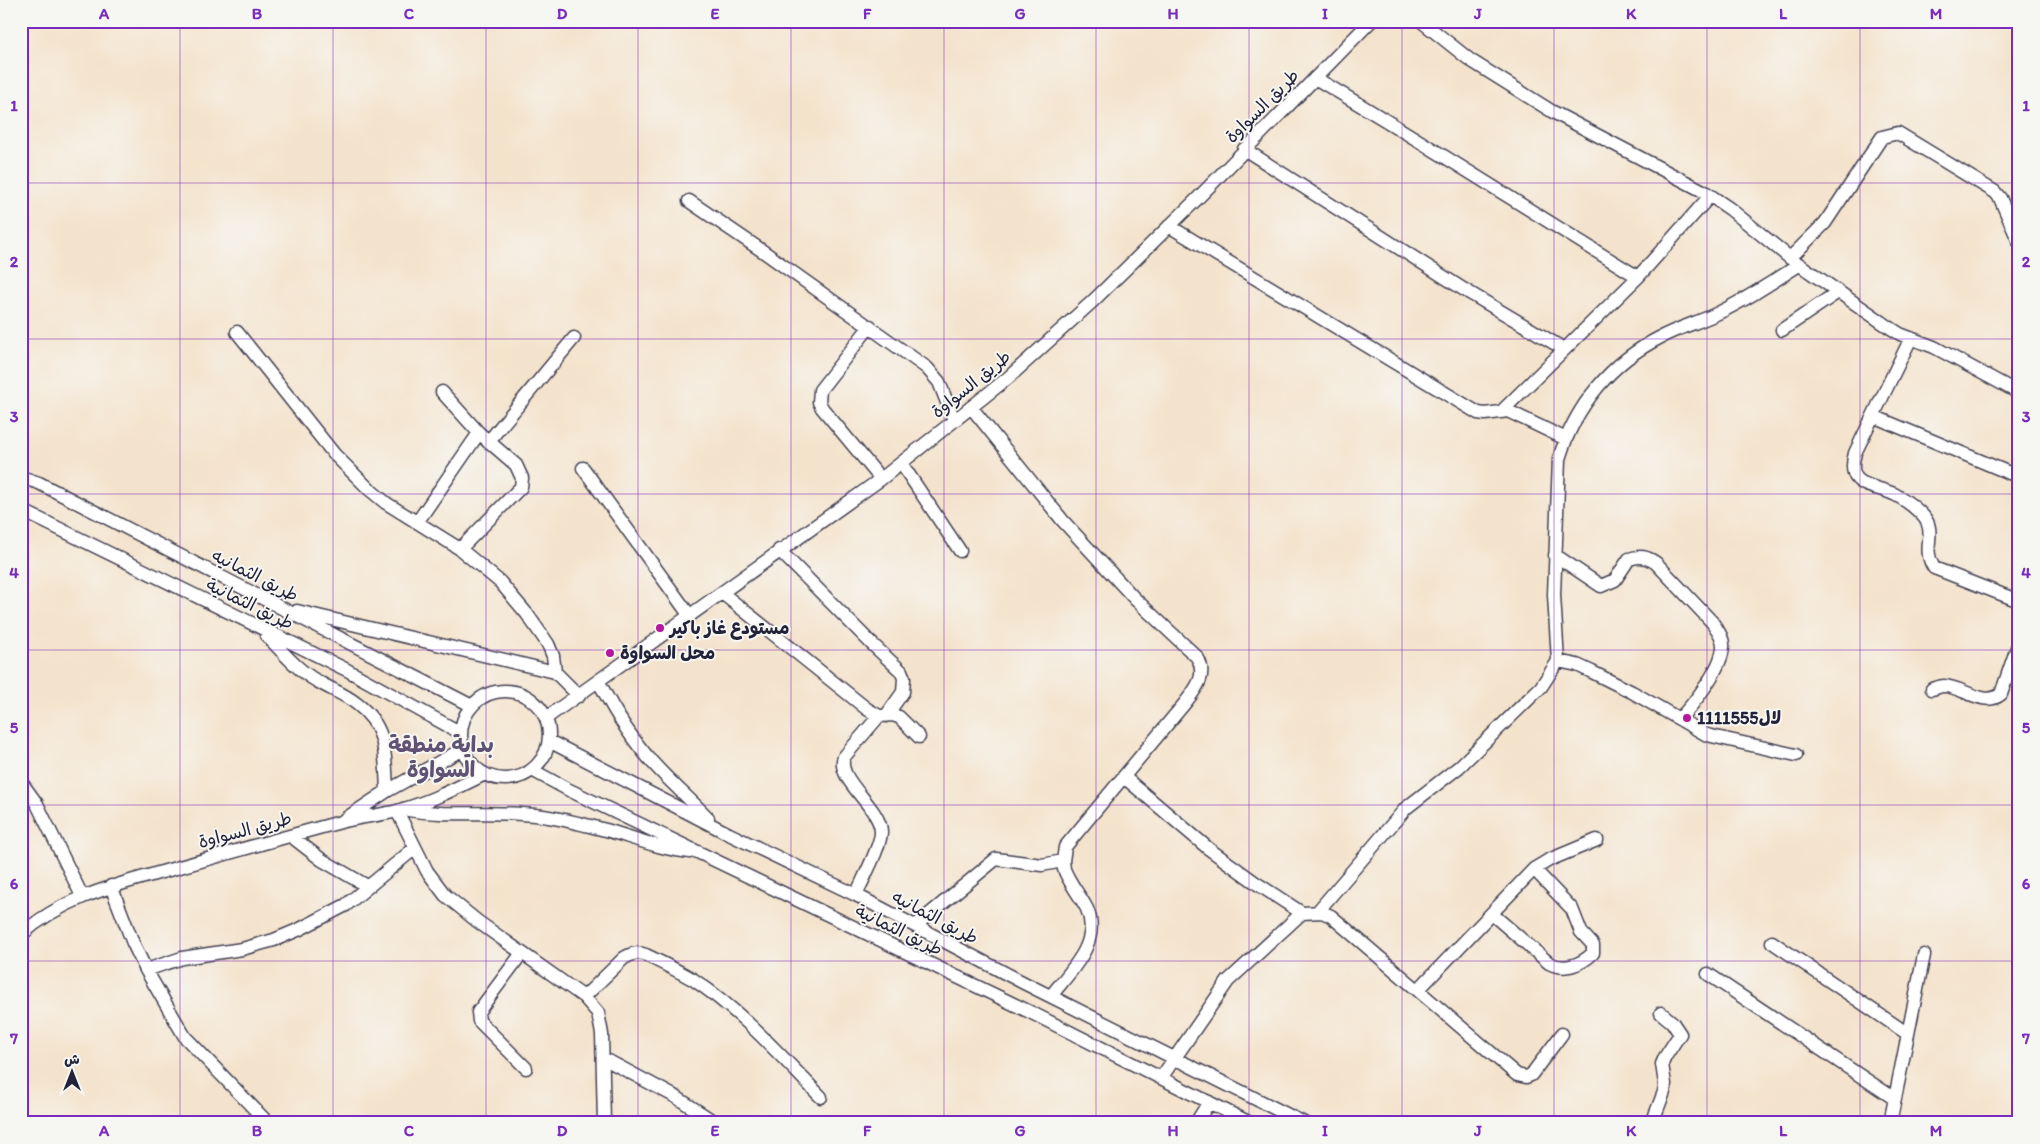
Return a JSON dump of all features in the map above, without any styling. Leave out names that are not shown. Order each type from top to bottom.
[{"type":"street","name":"طريق السواوة","points":[[546,718],[881,479],[1052,339],[1169,226],[1371,21]]},
{"type":"street","points":[[1421,21],[1470,60],[1553,112],[1710,196],[1794,262],[1886,325],[1934,347],[2019,393]]},
{"type":"street","points":[[1315,78],[1383,118],[1638,277]]},
{"type":"street","points":[[1318,912],[1406,808],[1459,767],[1540,687],[1558,661],[1554,595],[1560,459],[1566,438],[1586,400],[1614,368],[1636,351],[1662,336],[1725,310],[1760,291],[1794,262],[1825,223],[1882,137],[1898,132],[1996,192],[2019,242]]},
{"type":"street","points":[[1244,149],[1462,289],[1564,348]]},
{"type":"street","points":[[1502,411],[1638,277],[1710,196]]},
{"type":"street","points":[[689,201],[918,360],[935,375],[954,420]]},
{"type":"street","points":[[1169,226],[1473,410],[1485,414],[1502,411],[1517,414],[1566,438]]},
{"type":"street","points":[[1782,330],[1838,292]]},
{"type":"street","points":[[870,326],[820,390],[819,397],[822,408],[881,479]]},
{"type":"street","points":[[238,332],[339,459],[386,503],[418,521],[460,549],[500,582],[527,614],[548,644],[553,656],[555,672]]},
{"type":"street","points":[[418,521],[483,437],[574,338]]},
{"type":"street","points":[[1911,338],[1852,463],[1856,479],[1860,483],[1897,495],[1923,516],[1929,528],[1928,554],[1934,568],[2019,602]]},
{"type":"street","points":[[442,392],[483,437],[516,465],[521,473],[521,486],[460,549]]},
{"type":"street","points":[[971,407],[1063,522],[1135,599],[1197,657],[1201,663],[1202,674],[1194,691],[1065,847],[1063,861],[1067,876],[1088,912],[1092,933],[1083,953],[1051,996]]},
{"type":"street","points":[[1873,416],[2019,477]]},
{"type":"street","points":[[900,463],[960,551]]},
{"type":"street","points":[[583,468],[690,616]]},
{"type":"street","name":"طريق الثمانيه","points":[[21,477],[39,484],[472,706]]},
{"type":"street","name":"طريق الثمانية","points":[[21,510],[260,629],[347,670],[461,733]]},
{"type":"street","points":[[780,550],[901,671],[904,678],[903,692],[844,758],[845,772],[876,815],[881,833],[856,896]]},
{"type":"street","points":[[1555,555],[1601,586],[1614,580],[1629,559],[1643,556],[1651,559],[1712,622],[1724,646],[1721,656],[1695,702],[1679,719]]},
{"type":"street","points":[[722,593],[811,666],[882,716],[892,715],[899,717],[919,737]]},
{"type":"street","points":[[278,607],[555,672],[579,696]]},
{"type":"street","points":[[260,629],[298,668],[317,682],[357,704],[374,719],[385,748],[387,791]]},
{"type":"street","points":[[1932,690],[1943,686],[1985,698],[1997,697],[2001,694],[2019,642]]},
{"type":"street","points":[[1558,661],[1577,665],[1592,672],[1632,692],[1707,735],[1796,755]]},
{"type":"street","points":[[599,682],[612,708],[632,738],[654,764],[715,826]]},
{"type":"street","points":[[501,691],[523,695],[533,700],[546,718],[549,729],[549,741],[546,752],[532,770],[521,776],[509,779],[496,778],[484,774],[472,763],[463,749],[462,723],[472,706],[490,694],[501,691]]},
{"type":"street","name":"طريق الثمانيه","points":[[549,741],[1304,1123]]},
{"type":"street","points":[[340,822],[387,791],[463,749]]},
{"type":"street","name":"طريق الثمانية","points":[[532,770],[567,789],[1034,1014],[1250,1123]]},
{"type":"street","name":"طريق السواوة","points":[[21,935],[60,906],[82,896],[111,886],[340,822],[400,810],[454,790],[484,774]]},
{"type":"street","points":[[1124,777],[1230,866],[1302,913],[1318,912],[1331,916],[1517,1075],[1526,1077],[1531,1075],[1562,1034]]},
{"type":"street","points":[[21,782],[38,804],[82,896]]},
{"type":"street","points":[[604,1123],[602,1034],[598,1013],[584,998],[477,921],[446,895],[414,848],[400,810],[423,813],[512,813],[544,816],[606,830],[662,848],[698,852]]},
{"type":"street","points":[[291,836],[322,860],[368,886]]},
{"type":"street","points":[[1418,990],[1534,869],[1549,860],[1598,840]]},
{"type":"street","points":[[146,970],[182,958],[242,949],[274,940],[338,910],[414,848]]},
{"type":"street","points":[[915,926],[996,859],[1042,865],[1063,861]]},
{"type":"street","points":[[1492,914],[1549,963],[1555,966],[1568,966],[1582,962],[1593,953],[1593,945],[1581,932],[1572,909],[1534,869]]},
{"type":"street","points":[[111,886],[133,943],[146,970],[185,1037],[268,1123]]},
{"type":"street","points":[[1161,1078],[1228,981],[1302,913]]},
{"type":"street","points":[[1772,942],[1908,1034]]},
{"type":"street","points":[[584,998],[624,958],[638,952],[646,955],[693,980],[723,1002],[746,1022],[821,1097]]},
{"type":"street","points":[[522,953],[478,1012],[479,1021],[526,1068]]},
{"type":"street","points":[[1890,1123],[1924,955]]},
{"type":"street","points":[[1708,974],[1895,1099]]},
{"type":"street","points":[[1652,1123],[1664,1092],[1665,1084],[1662,1064],[1680,1034],[1672,1022],[1661,1013]]},
{"type":"street","points":[[603,1058],[676,1097],[716,1123]]},
{"type":"street","points":[[1196,1123],[1209,1102]]},
{"type":"place","name":"مستودع غاز باكير","points":[[660,628]]},
{"type":"place","name":"محل السواوة","points":[[610,653]]},
{"type":"place","name":"1111555لال","points":[[1687,718]]},
{"type":"district","name":"بداية منطقة السواوة","points":[[441,756]]}]
